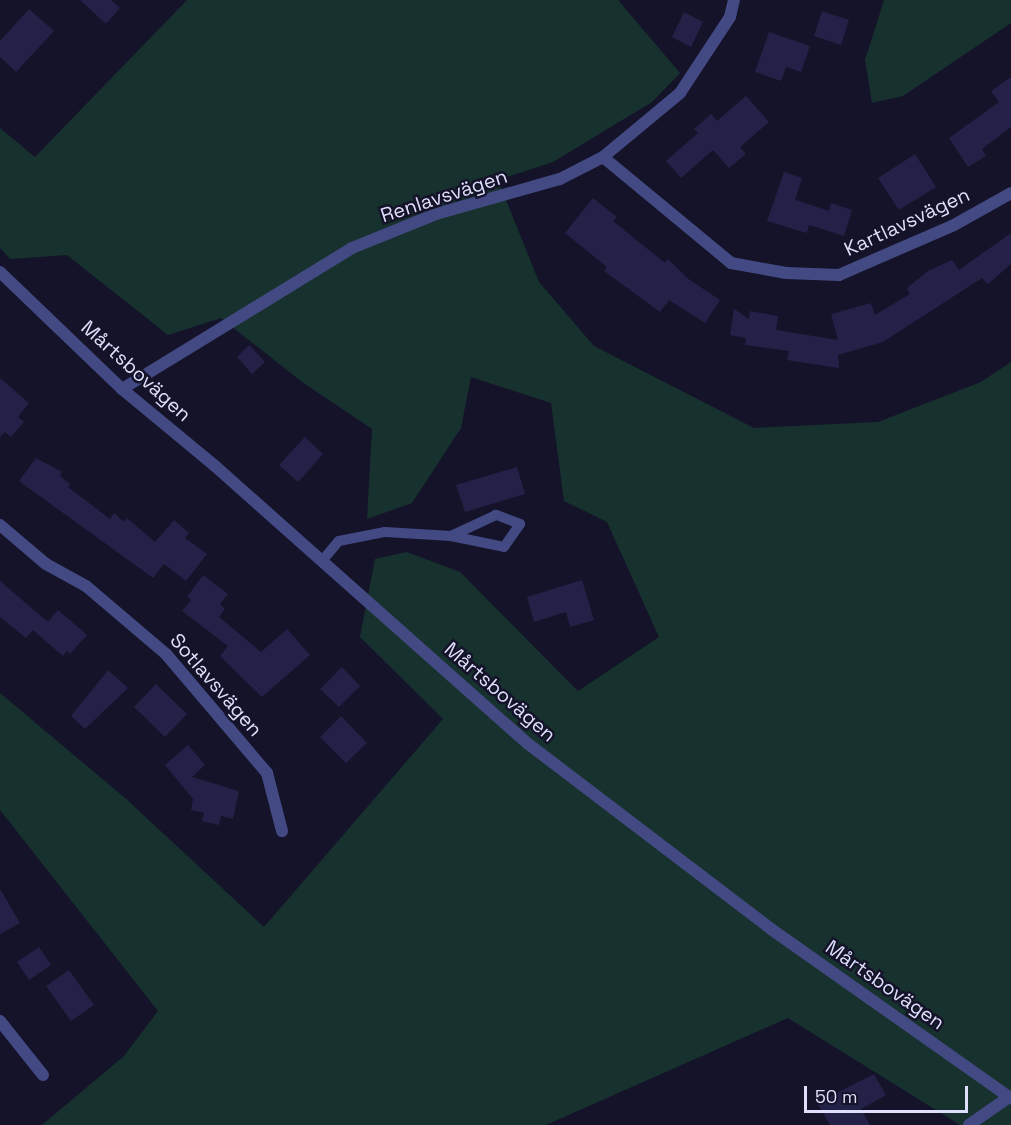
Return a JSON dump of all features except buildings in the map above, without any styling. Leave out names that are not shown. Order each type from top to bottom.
[{"type":"street","name":"Renlavsvägen","points":[[122,389],[352,248],[436,214],[560,179],[603,157],[680,93],[730,17],[734,0]]},
{"type":"street","name":"Kartlavsvägen","points":[[603,157],[731,263],[786,273],[839,275],[954,225],[1011,193]]},
{"type":"street","name":"Mårtsbovägen","points":[[0,272],[122,389],[322,561],[527,744],[771,929],[1010,1097]]},
{"type":"street","name":"Sotlavsvägen","points":[[0,525],[46,564],[86,586],[166,654],[267,773],[282,831]]},
{"type":"street","points":[[0,1021],[43,1075]]},
{"type":"street","points":[[969,1125],[1010,1097]]},
{"type":"lane","points":[[322,561],[339,541],[385,532],[451,536],[504,547],[520,524],[496,515],[451,536]]},
{"type":"green space","points":[[187,0],[618,0],[680,73],[652,102],[553,162],[498,180],[539,282],[594,346],[754,428],[878,422],[981,382],[1011,362],[1011,1125],[960,1125],[788,1018],[546,1125],[42,1125],[124,1056],[158,1011],[0,810],[0,693],[125,798],[264,927],[443,719],[360,637],[375,559],[407,552],[460,572],[578,691],[659,637],[607,522],[564,501],[551,403],[471,377],[461,428],[412,503],[367,519],[372,429],[302,382],[221,318],[168,335],[67,255],[10,259],[0,248],[0,128],[35,157]]},
{"type":"green space","points":[[884,0],[1011,0],[1011,23],[903,96],[872,103],[865,60]]}]
